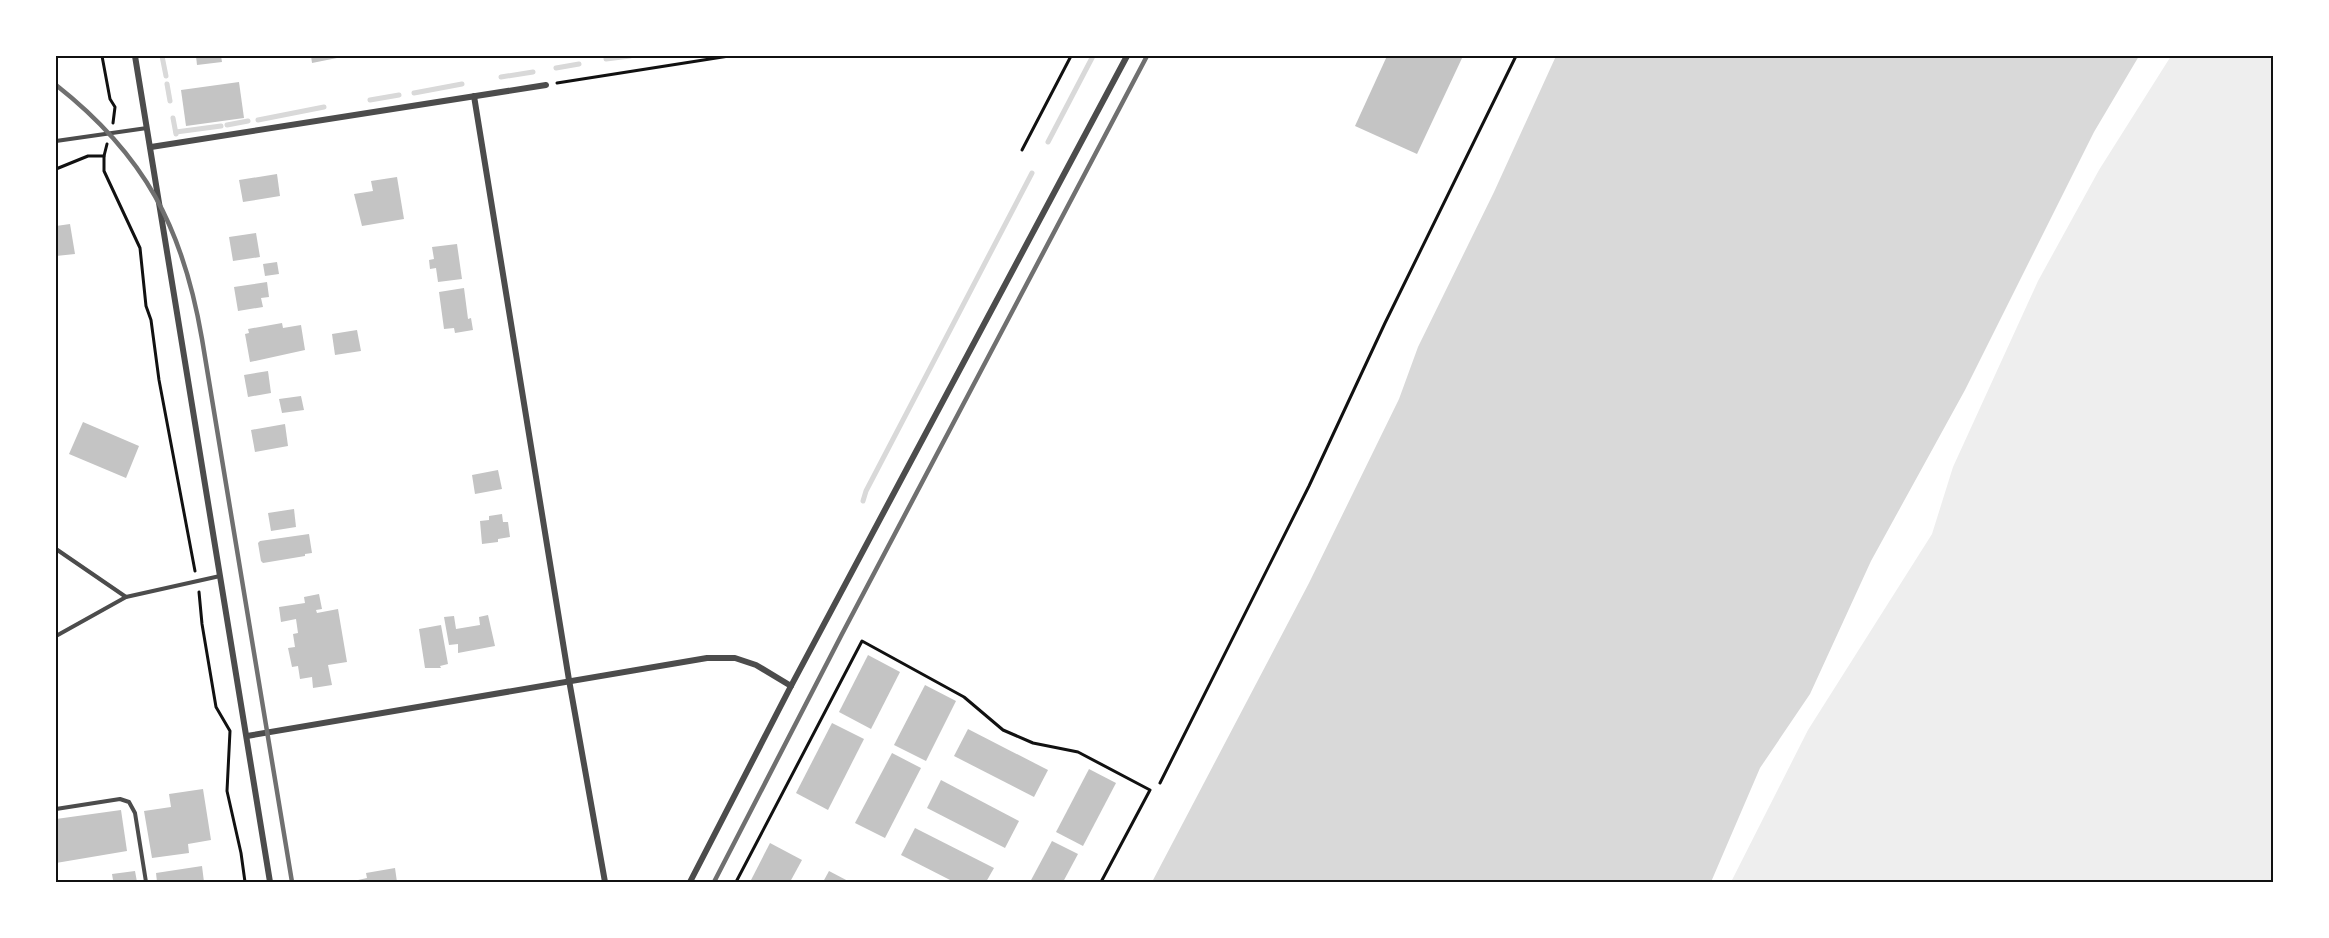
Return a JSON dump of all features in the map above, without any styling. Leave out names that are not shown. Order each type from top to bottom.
[{"type":"street","points":[[135,56],[270,882]]},
{"type":"street","points":[[690,882],[791,686],[1126,56]]},
{"type":"street","points":[[151,147],[546,85]]},
{"type":"street","points":[[474,96],[569,680],[605,882]]},
{"type":"street","points":[[247,736],[706,658],[735,658],[756,665],[791,686]]},
{"type":"lane","points":[[56,141],[148,128]]},
{"type":"lane","points":[[56,549],[126,597]]},
{"type":"lane","points":[[56,636],[126,597],[221,576]]},
{"type":"lane","points":[[56,809],[120,799],[129,802],[135,813],[146,882]]},
{"type":"path","points":[[102,56],[110,99],[115,107],[114,117]]},
{"type":"path","points":[[546,85],[729,56]]},
{"type":"path","points":[[1022,150],[1071,56]]},
{"type":"path","points":[[1160,783],[1309,486],[1516,56]]},
{"type":"path","points":[[105,151],[104,171],[140,248],[146,306],[152,320],[159,380],[194,563]]},
{"type":"path","points":[[56,169],[88,156],[104,156]]},
{"type":"path","points":[[200,598],[216,707],[230,731],[228,791],[245,882]]},
{"type":"path","points":[[736,882],[862,641],[964,697],[1003,730],[1033,743],[1078,752],[1150,790],[1101,882]]},
{"type":"shaded area","points":[[1556,56],[2139,56],[2094,132],[1965,390],[1871,561],[1810,694],[1760,768],[1711,882],[1152,882],[1309,583],[1399,399],[1418,347],[1494,192]]},
{"type":"shaded area","points":[[2171,56],[2273,56],[2273,882],[1731,882],[1808,730],[1932,534],[1953,467],[2038,281],[2099,170]]},
{"type":"building","points":[[196,56],[221,56],[222,62],[197,65]]},
{"type":"building","points":[[311,56],[337,56],[337,58],[312,63]]},
{"type":"building","points":[[1387,56],[1463,56],[1417,154],[1355,126]]},
{"type":"building","points":[[239,82],[244,118],[186,126],[181,90]]},
{"type":"building","points":[[277,174],[280,196],[243,202],[239,180]]},
{"type":"building","points":[[397,177],[404,219],[362,226],[354,194],[373,191],[371,181]]},
{"type":"building","points":[[70,224],[75,254],[56,256],[56,226]]},
{"type":"building","points":[[256,233],[260,257],[233,261],[229,237]]},
{"type":"building","points":[[457,244],[462,279],[438,282],[436,268],[430,269],[429,260],[434,259],[432,247]]},
{"type":"building","points":[[277,262],[279,274],[265,276],[263,264]]},
{"type":"building","points":[[267,282],[269,297],[261,298],[263,307],[238,311],[234,287]]},
{"type":"building","points":[[464,288],[468,319],[471,318],[473,330],[455,333],[454,328],[444,329],[439,292]]},
{"type":"building","points":[[282,323],[283,328],[301,325],[305,350],[250,362],[245,334],[249,333],[248,329]]},
{"type":"building","points":[[357,330],[361,351],[335,355],[332,334]]},
{"type":"building","points":[[268,371],[271,393],[248,397],[244,375]]},
{"type":"building","points":[[301,396],[304,410],[282,413],[279,399]]},
{"type":"building","points":[[83,422],[139,446],[126,478],[69,454]]},
{"type":"building","points":[[285,424],[288,446],[255,452],[251,430]]},
{"type":"building","points":[[498,470],[502,489],[475,494],[472,475]]},
{"type":"building","points":[[294,509],[296,527],[271,531],[268,513]]},
{"type":"building","points":[[502,514],[503,522],[508,522],[510,537],[498,539],[498,542],[482,544],[480,521],[489,520],[489,516]]},
{"type":"building","points":[[309,534],[312,553],[263,563],[261,561],[258,543],[260,541]]},
{"type":"building","points":[[319,594],[322,609],[316,610],[317,613],[338,609],[347,662],[328,665],[332,685],[313,688],[312,677],[300,679],[298,666],[292,667],[288,648],[295,647],[293,634],[298,633],[296,619],[281,622],[279,607],[305,603],[304,597]]},
{"type":"building","points":[[488,615],[495,646],[458,653],[458,644],[449,645],[444,617],[454,616],[456,629],[480,625],[479,617]]},
{"type":"building","points":[[441,625],[448,664],[440,666],[441,668],[425,668],[419,629]]},
{"type":"building","points":[[868,655],[900,672],[871,729],[839,712]]},
{"type":"building","points":[[925,685],[956,701],[926,761],[894,745]]},
{"type":"building","points":[[832,723],[864,739],[828,810],[796,793]]},
{"type":"building","points":[[968,729],[1048,770],[1034,797],[954,756]]},
{"type":"building","points":[[892,753],[921,768],[885,838],[855,823]]},
{"type":"building","points":[[1089,769],[1116,783],[1083,846],[1056,832]]},
{"type":"building","points":[[941,780],[1019,821],[1005,848],[927,808]]},
{"type":"building","points":[[203,789],[211,840],[188,844],[189,853],[152,858],[144,811],[171,807],[169,794]]},
{"type":"building","points":[[121,810],[127,851],[56,863],[56,819]]},
{"type":"building","points":[[915,828],[994,868],[986,882],[954,882],[901,855]]},
{"type":"building","points":[[1052,841],[1078,854],[1063,882],[1030,882]]},
{"type":"building","points":[[770,843],[802,860],[790,882],[750,882]]},
{"type":"building","points":[[202,866],[204,882],[157,882],[156,873]]},
{"type":"building","points":[[395,868],[397,882],[349,882],[367,878],[366,873]]},
{"type":"building","points":[[135,871],[137,882],[108,882],[113,880],[112,874]]},
{"type":"building","points":[[829,871],[850,882],[823,882]]},
{"type":"waterway","points":[[162,56],[166,76]]},
{"type":"waterway","points":[[606,59],[630,56]]},
{"type":"waterway","points":[[1048,142],[1093,56]]},
{"type":"waterway","points":[[556,68],[579,64]]},
{"type":"waterway","points":[[501,77],[533,72]]},
{"type":"waterway","points":[[167,84],[170,101]]},
{"type":"waterway","points":[[414,93],[462,84]]},
{"type":"waterway","points":[[370,100],[399,95]]},
{"type":"waterway","points":[[258,120],[324,107]]},
{"type":"waterway","points":[[173,118],[176,134]]},
{"type":"waterway","points":[[227,125],[248,121]]},
{"type":"waterway","points":[[176,132],[221,126]]},
{"type":"waterway","points":[[863,501],[866,491],[1032,173]]},
{"type":"railway","points":[[714,882],[1147,56]]},
{"type":"railway","points":[[56,85],[87,111],[114,139],[136,167],[171,228],[184,262],[202,339],[292,882]]}]
